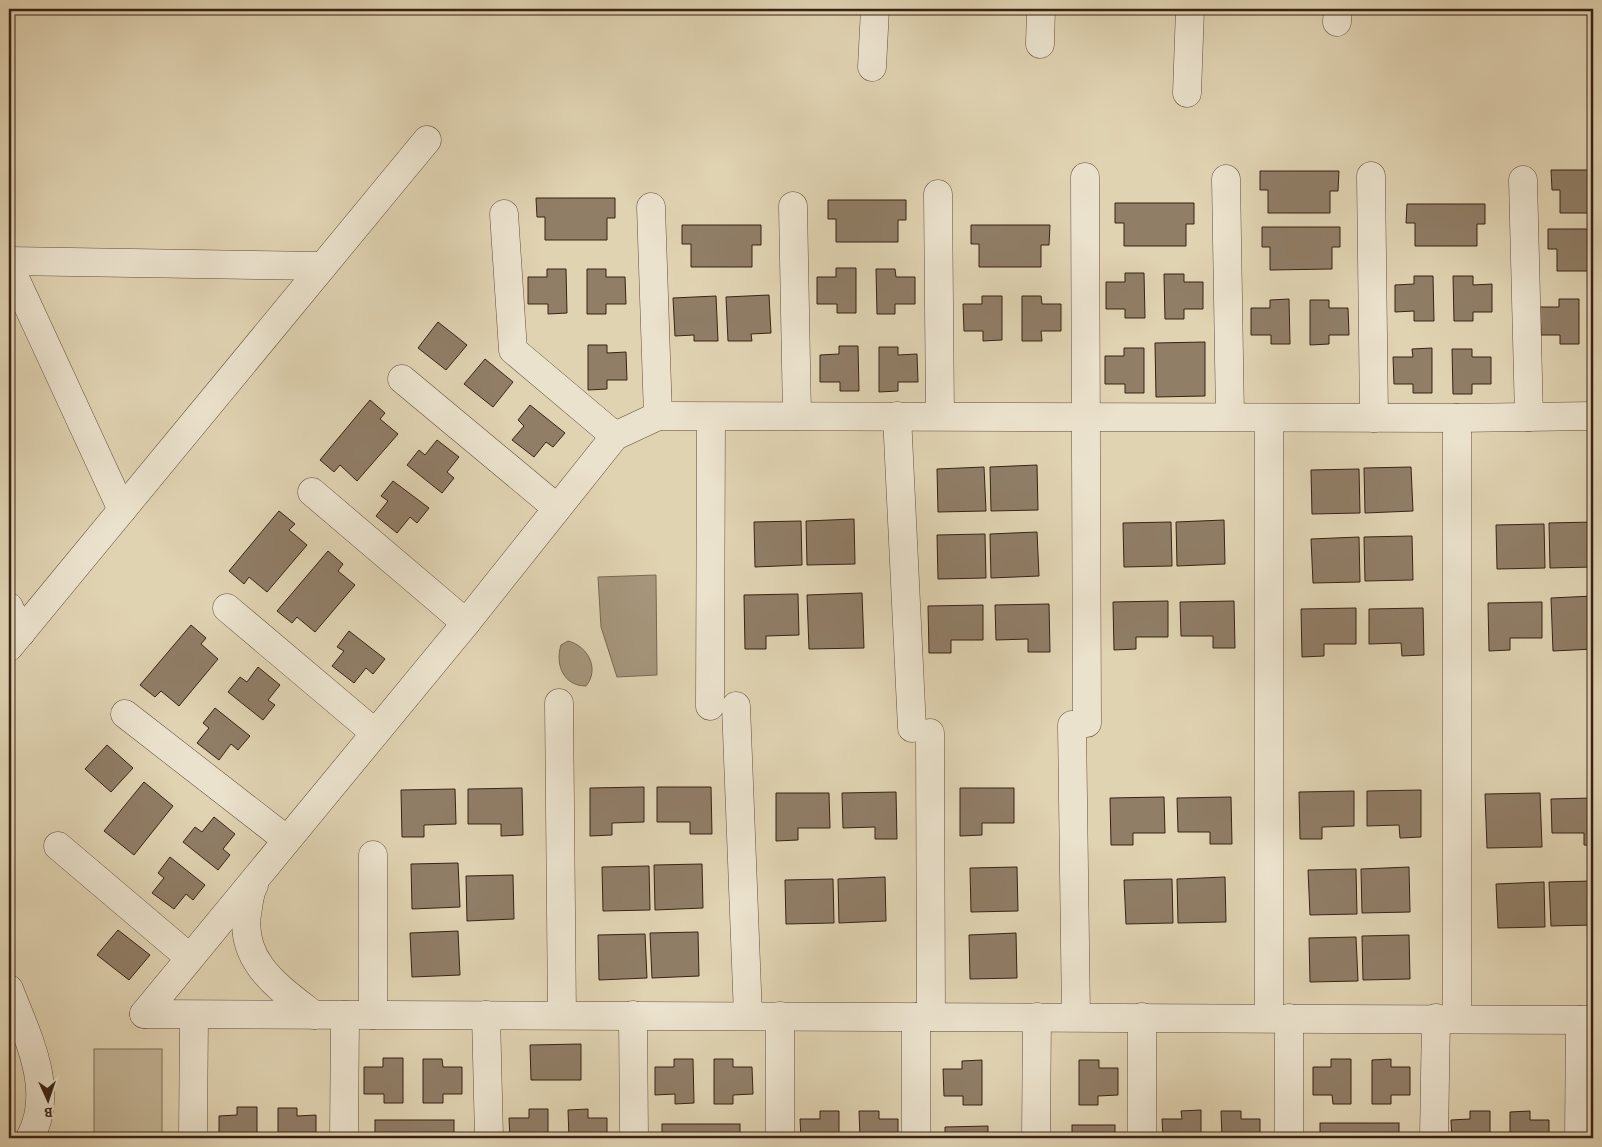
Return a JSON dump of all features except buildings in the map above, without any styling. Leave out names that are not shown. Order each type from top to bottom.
[{"type":"street","points":[[872,67],[875,9]]},
{"type":"street","points":[[1040,44],[1041,9]]},
{"type":"street","points":[[1186,93],[1190,9]]},
{"type":"street","points":[[15,640],[427,140]]},
{"type":"street","points":[[1371,176],[1374,418]]},
{"type":"street","points":[[1076,1017],[1079,724],[1086,417],[1085,178]]},
{"type":"street","points":[[1226,179],[1230,417]]},
{"type":"street","points":[[1523,180],[1529,417]]},
{"type":"street","points":[[938,194],[940,416]]},
{"type":"street","points":[[793,206],[797,416]]},
{"type":"street","points":[[650,207],[658,416]]},
{"type":"street","points":[[504,214],[512,350],[615,436]]},
{"type":"street","points":[[9,261],[323,266]]},
{"type":"street","points":[[9,265],[122,510]]},
{"type":"street","points":[[402,379],[557,508]]},
{"type":"street","points":[[1579,1138],[1586,1020],[144,1014],[466,623],[615,436],[658,416],[1457,418],[1593,416]]},
{"type":"street","points":[[896,416],[921,730],[924,1017],[916,1138]]},
{"type":"street","points":[[712,417],[723,706],[748,1016]]},
{"type":"street","points":[[1269,418],[1279,1018],[1290,1138]]},
{"type":"street","points":[[1434,1138],[1446,1018],[1457,418]]},
{"type":"street","points":[[312,492],[466,623]]},
{"type":"street","points":[[9,607],[15,640]]},
{"type":"street","points":[[227,608],[375,733]]},
{"type":"street","points":[[559,703],[562,1015]]},
{"type":"street","points":[[125,714],[287,840]]},
{"type":"street","points":[[58,846],[190,958]]},
{"type":"street","points":[[372,1015],[373,855]]},
{"type":"street","points":[[267,864],[252,889],[246,918],[250,948],[264,974],[314,1015]]},
{"type":"street","points":[[9,989],[30,1043],[41,1087],[40,1110],[30,1138]]},
{"type":"street","points":[[193,1138],[194,1014]]},
{"type":"street","points":[[344,1138],[345,1015]]},
{"type":"street","points":[[486,1015],[489,1138]]},
{"type":"street","points":[[633,1015],[634,1138]]},
{"type":"street","points":[[780,1016],[780,1138]]},
{"type":"street","points":[[1036,1138],[1037,1017]]},
{"type":"street","points":[[1142,1017],[1142,1138]]},
{"type":"shaded area","points":[[656,575],[657,675],[617,677],[601,627],[598,577]]},
{"type":"shaded area","points":[[568,641],[581,648],[590,659],[592,672],[586,686],[578,685],[566,678],[560,666],[559,652],[561,645]]},
{"type":"shaded area","points":[[94,1049],[162,1049],[162,1138],[94,1138]]}]
